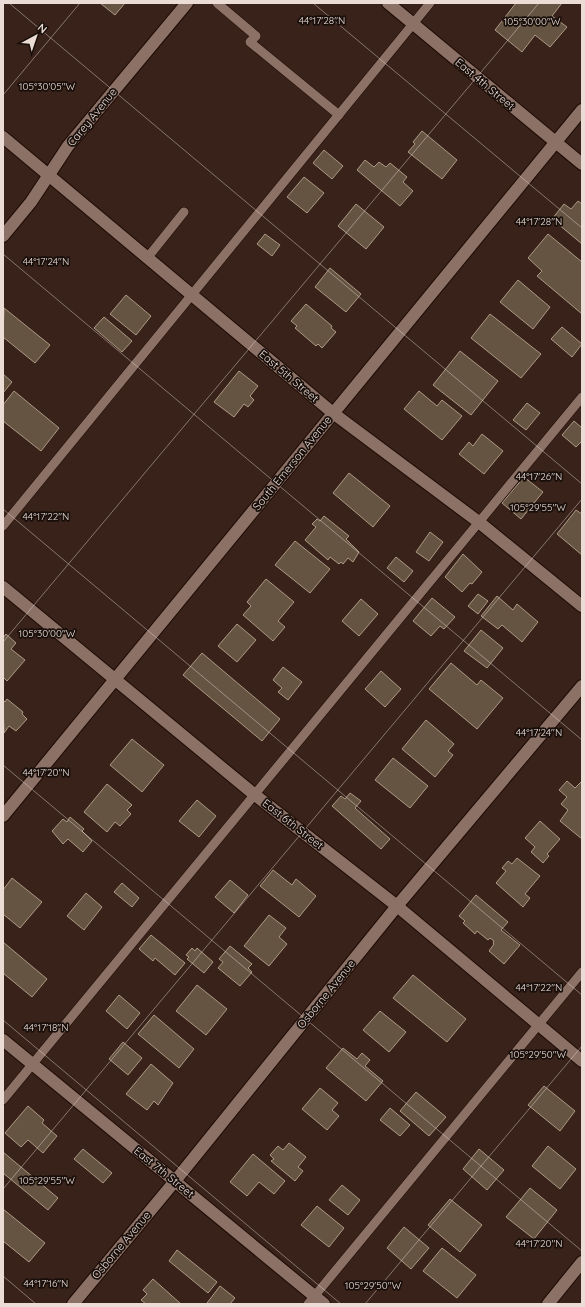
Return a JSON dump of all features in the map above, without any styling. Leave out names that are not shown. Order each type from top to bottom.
[{"type":"street","name":"Carey Avenue","points":[[3,236],[32,202],[68,146],[187,3]]},
{"type":"street","name":"East 4th Street","points":[[388,3],[582,164]]},
{"type":"street","name":"South Emerson Avenue","points":[[3,816],[582,110]]},
{"type":"street","name":"East 5th Street","points":[[3,137],[333,412],[480,523],[582,606]]},
{"type":"street","name":"East 6th Street","points":[[3,588],[255,795],[398,906],[582,1061]]},
{"type":"street","name":"Osborne Avenue","points":[[73,1304],[175,1181],[398,906],[582,686]]},
{"type":"street","name":"East 7th Street","points":[[3,1040],[175,1181],[311,1300],[324,1304]]},
{"type":"street","points":[[548,1304],[582,1262]]},
{"type":"lane","points":[[217,3],[256,36],[250,42],[339,115]]},
{"type":"lane","points":[[3,526],[430,3]]},
{"type":"lane","points":[[148,257],[184,212]]},
{"type":"lane","points":[[3,1100],[480,523],[582,397]]},
{"type":"lane","points":[[311,1300],[582,972]]},
{"type":"building","points":[[100,3],[125,3],[115,15]]},
{"type":"building","points":[[516,3],[562,3],[552,16],[567,27],[550,47],[535,35],[522,52],[495,30]]},
{"type":"building","points":[[422,131],[457,160],[442,179],[408,152],[415,144],[413,142]]},
{"type":"building","points":[[324,150],[343,166],[332,179],[313,163]]},
{"type":"building","points":[[365,160],[374,167],[379,162],[386,167],[390,163],[407,177],[403,182],[413,191],[400,206],[357,170]]},
{"type":"building","points":[[304,177],[324,193],[307,213],[287,197]]},
{"type":"building","points":[[578,201],[582,204],[582,244],[552,219],[564,204],[571,209]]},
{"type":"building","points":[[356,204],[384,227],[366,249],[338,226]]},
{"type":"building","points":[[265,234],[280,245],[272,256],[257,244]]},
{"type":"building","points":[[548,234],[582,262],[582,314],[537,276],[542,271],[528,258]]},
{"type":"building","points":[[330,268],[361,294],[346,312],[315,287]]},
{"type":"building","points":[[518,280],[550,307],[533,329],[500,302]]},
{"type":"building","points":[[126,295],[151,316],[136,335],[110,314]]},
{"type":"building","points":[[306,304],[332,326],[331,328],[336,332],[322,348],[318,344],[316,346],[295,328],[297,326],[291,321]]},
{"type":"building","points":[[4,308],[50,345],[35,363],[3,337]]},
{"type":"building","points":[[490,314],[541,354],[521,378],[471,338]]},
{"type":"building","points":[[104,317],[132,341],[122,352],[94,328]]},
{"type":"building","points":[[562,327],[582,344],[572,357],[551,339]]},
{"type":"building","points":[[460,351],[498,381],[471,415],[433,385]]},
{"type":"building","points":[[239,371],[258,386],[250,396],[254,400],[248,407],[244,404],[234,417],[214,402]]},
{"type":"building","points":[[3,374],[12,382],[3,393]]},
{"type":"building","points":[[14,391],[59,428],[41,451],[3,421],[3,405]]},
{"type":"building","points":[[419,391],[437,406],[442,400],[462,416],[442,440],[404,409]]},
{"type":"building","points":[[527,403],[540,413],[526,430],[513,420]]},
{"type":"building","points":[[574,421],[582,428],[582,441],[576,447],[562,435]]},
{"type":"building","points":[[482,434],[503,451],[484,474],[459,454],[469,442],[473,446]]},
{"type":"building","points":[[349,473],[390,506],[373,527],[333,493]]},
{"type":"building","points":[[524,477],[543,492],[521,519],[502,503]]},
{"type":"building","points":[[576,510],[582,514],[582,555],[557,534]]},
{"type":"building","points":[[324,516],[349,536],[346,539],[359,552],[353,562],[348,558],[343,564],[341,562],[339,564],[330,557],[328,560],[305,540],[316,527],[312,524],[317,519],[320,521]]},
{"type":"building","points":[[430,532],[443,542],[429,561],[416,552]]},
{"type":"building","points":[[295,541],[330,569],[310,593],[275,565]]},
{"type":"building","points":[[463,554],[482,572],[472,584],[470,583],[462,592],[445,577]]},
{"type":"building","points":[[396,557],[413,571],[404,582],[387,568]]},
{"type":"building","points":[[266,579],[294,602],[278,621],[285,627],[273,641],[243,615],[251,606],[247,602]]},
{"type":"building","points":[[478,594],[488,601],[478,614],[468,606]]},
{"type":"building","points":[[497,596],[513,610],[517,604],[538,622],[522,642],[502,625],[498,629],[481,616]]},
{"type":"building","points":[[432,598],[455,617],[444,629],[440,626],[431,636],[413,621]]},
{"type":"building","points":[[361,599],[378,614],[359,636],[342,621]]},
{"type":"building","points":[[237,624],[256,640],[237,662],[218,646]]},
{"type":"building","points":[[481,630],[503,648],[487,668],[464,651]]},
{"type":"building","points":[[6,634],[16,643],[11,649],[25,660],[7,681],[3,677],[3,638]]},
{"type":"building","points":[[202,653],[280,719],[262,741],[183,675]]},
{"type":"building","points":[[451,663],[477,685],[481,680],[503,698],[477,729],[429,689]]},
{"type":"building","points":[[283,667],[302,682],[288,700],[278,692],[282,688],[273,680]]},
{"type":"building","points":[[381,671],[401,689],[385,707],[365,689]]},
{"type":"building","points":[[7,699],[23,712],[22,714],[27,719],[16,731],[9,726],[4,733],[3,700],[5,702]]},
{"type":"building","points":[[426,720],[454,744],[448,751],[453,755],[435,777],[402,749]]},
{"type":"building","points":[[132,739],[164,765],[142,792],[110,765]]},
{"type":"building","points":[[393,758],[428,786],[410,808],[375,780]]},
{"type":"building","points":[[567,781],[575,788],[581,782],[582,783],[582,839],[560,821],[568,810],[561,804],[567,797],[559,790]]},
{"type":"building","points":[[107,784],[132,805],[127,810],[131,814],[120,826],[115,822],[107,832],[84,812]]},
{"type":"building","points":[[350,793],[361,801],[355,808],[390,839],[381,849],[332,806],[341,796],[345,799]]},
{"type":"building","points":[[197,800],[216,816],[199,837],[179,821]]},
{"type":"building","points":[[70,817],[84,829],[82,831],[92,841],[83,852],[68,839],[63,844],[52,831],[63,819],[67,822]]},
{"type":"building","points":[[540,821],[560,839],[547,854],[549,856],[543,863],[531,852],[535,847],[525,838]]},
{"type":"building","points":[[517,858],[540,876],[525,894],[530,898],[523,907],[496,883],[506,871],[502,868],[508,861],[512,864]]},
{"type":"building","points":[[273,870],[292,885],[296,879],[316,896],[299,917],[260,886]]},
{"type":"building","points":[[12,878],[42,902],[20,928],[3,914],[3,890]]},
{"type":"building","points":[[230,880],[248,895],[234,913],[215,897]]},
{"type":"building","points":[[122,883],[139,898],[132,907],[114,892]]},
{"type":"building","points":[[86,893],[102,907],[84,930],[67,916]]},
{"type":"building","points":[[476,895],[508,922],[501,930],[520,945],[504,964],[489,951],[494,944],[494,941],[490,938],[488,940],[477,931],[475,934],[463,923],[465,921],[459,916]]},
{"type":"building","points":[[269,915],[286,928],[279,937],[287,944],[269,966],[244,946]]},
{"type":"building","points":[[151,935],[185,963],[175,975],[155,958],[153,961],[139,949]]},
{"type":"building","points":[[3,942],[47,979],[32,997],[3,973]]},
{"type":"building","points":[[230,946],[252,964],[248,968],[252,972],[240,986],[218,968],[223,962],[219,959]]},
{"type":"building","points":[[192,948],[195,951],[197,948],[213,962],[204,973],[187,959],[189,957],[186,955]]},
{"type":"building","points":[[413,975],[466,1019],[447,1042],[393,998]]},
{"type":"building","points":[[197,985],[227,1009],[206,1035],[176,1011]]},
{"type":"building","points":[[119,995],[140,1013],[127,1029],[106,1011]]},
{"type":"building","points":[[380,1011],[406,1032],[389,1052],[363,1030]]},
{"type":"building","points":[[154,1015],[194,1049],[179,1068],[138,1034]]},
{"type":"building","points":[[123,1042],[142,1058],[128,1075],[109,1059]]},
{"type":"building","points":[[343,1048],[357,1059],[362,1053],[370,1060],[365,1066],[383,1081],[366,1101],[326,1068]]},
{"type":"building","points":[[151,1064],[173,1083],[158,1105],[154,1101],[147,1110],[126,1094]]},
{"type":"building","points":[[544,1086],[575,1111],[560,1131],[528,1105]]},
{"type":"building","points":[[320,1088],[338,1103],[332,1110],[339,1116],[327,1130],[302,1109]]},
{"type":"building","points":[[416,1092],[446,1117],[429,1136],[400,1111]]},
{"type":"building","points":[[28,1106],[44,1120],[42,1123],[57,1136],[43,1153],[28,1140],[21,1147],[5,1133]]},
{"type":"building","points":[[390,1108],[410,1125],[400,1136],[380,1120]]},
{"type":"building","points":[[289,1143],[306,1157],[298,1167],[303,1171],[295,1181],[271,1161],[274,1159],[270,1155],[278,1146],[283,1150]]},
{"type":"building","points":[[548,1146],[576,1169],[560,1189],[532,1166]]},
{"type":"building","points":[[83,1149],[112,1173],[103,1183],[74,1159]]},
{"type":"building","points":[[479,1149],[504,1170],[487,1190],[463,1169]]},
{"type":"building","points":[[3,1152],[58,1198],[48,1210],[3,1173]]},
{"type":"building","points":[[253,1154],[285,1181],[274,1194],[259,1182],[247,1196],[230,1182]]},
{"type":"building","points":[[342,1185],[360,1200],[348,1215],[329,1200]]},
{"type":"building","points":[[530,1188],[557,1210],[534,1239],[506,1217]]},
{"type":"building","points":[[450,1199],[482,1225],[460,1252],[428,1225]]},
{"type":"building","points":[[317,1206],[344,1228],[329,1247],[301,1225]]},
{"type":"building","points":[[3,1209],[45,1243],[29,1262],[3,1241]]},
{"type":"building","points":[[404,1227],[429,1248],[411,1269],[387,1248]]},
{"type":"building","points":[[442,1248],[476,1275],[457,1298],[423,1271]]},
{"type":"building","points":[[177,1250],[217,1282],[208,1293],[169,1261]]},
{"type":"building","points":[[153,1279],[181,1304],[146,1304],[141,1300],[147,1294],[143,1290]]},
{"type":"building","points":[[220,1286],[235,1298],[230,1304],[207,1303]]}]
